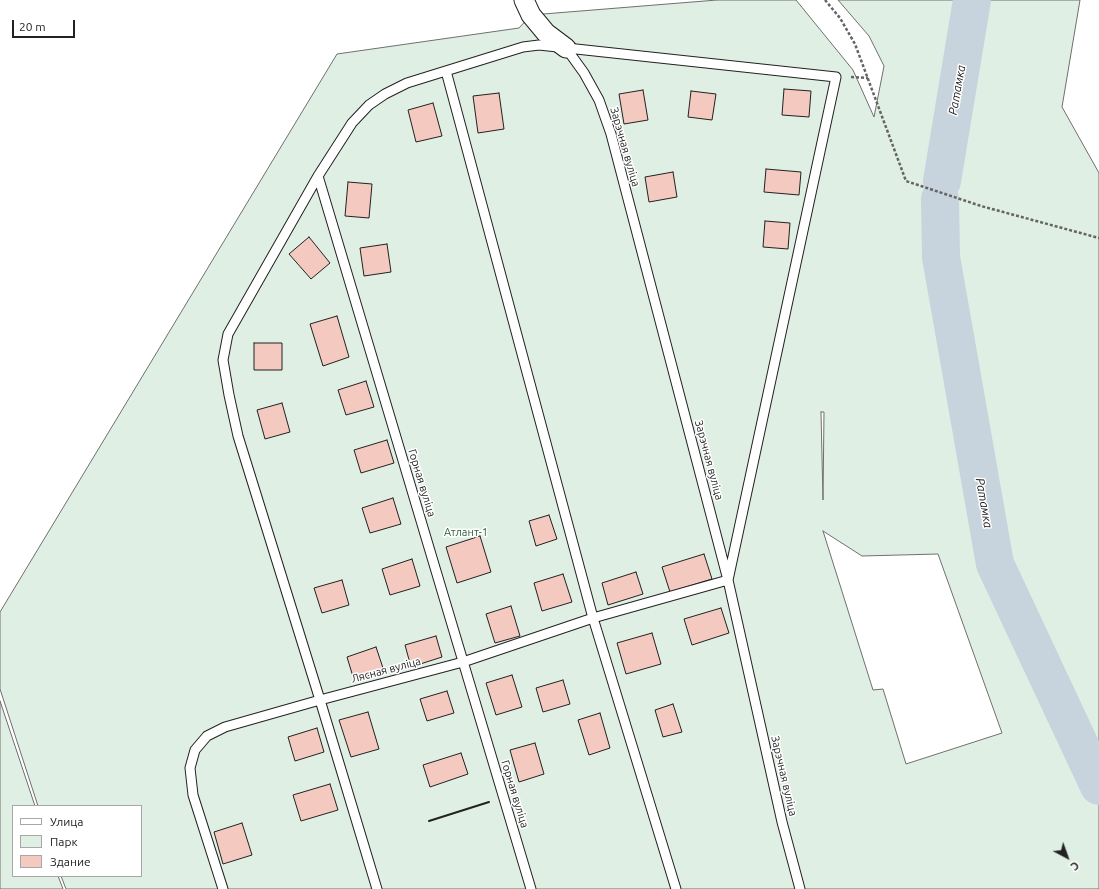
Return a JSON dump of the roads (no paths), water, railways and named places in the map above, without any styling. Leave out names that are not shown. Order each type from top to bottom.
[{"type":"street","points":[[524,0],[531,15],[546,33],[566,48]]},
{"type":"lane","points":[[377,889],[238,436],[223,360],[228,334],[318,176],[352,123],[369,105],[385,94],[407,83],[522,47],[539,45],[836,77],[728,580]]},
{"type":"lane","name":"Зарэчная вуліца","points":[[566,48],[584,73],[599,100],[611,134],[728,580],[782,822],[800,889]]},
{"type":"lane","points":[[446,70],[593,618],[676,889]]},
{"type":"lane","name":"Горная вуліца","points":[[318,176],[531,889]]},
{"type":"lane","name":"Лясная вуліца","points":[[223,889],[193,795],[190,768],[195,750],[206,736],[225,727],[463,662],[593,618],[728,580]]},
{"type":"waterway","name":"Ратамка","points":[[942,181],[972,0]]},
{"type":"waterway","name":"Ратамка","points":[[940,199],[941,257],[995,564],[1099,786]]},
{"type":"park label","name":"Атлант-1","points":[[466,532]]}]
